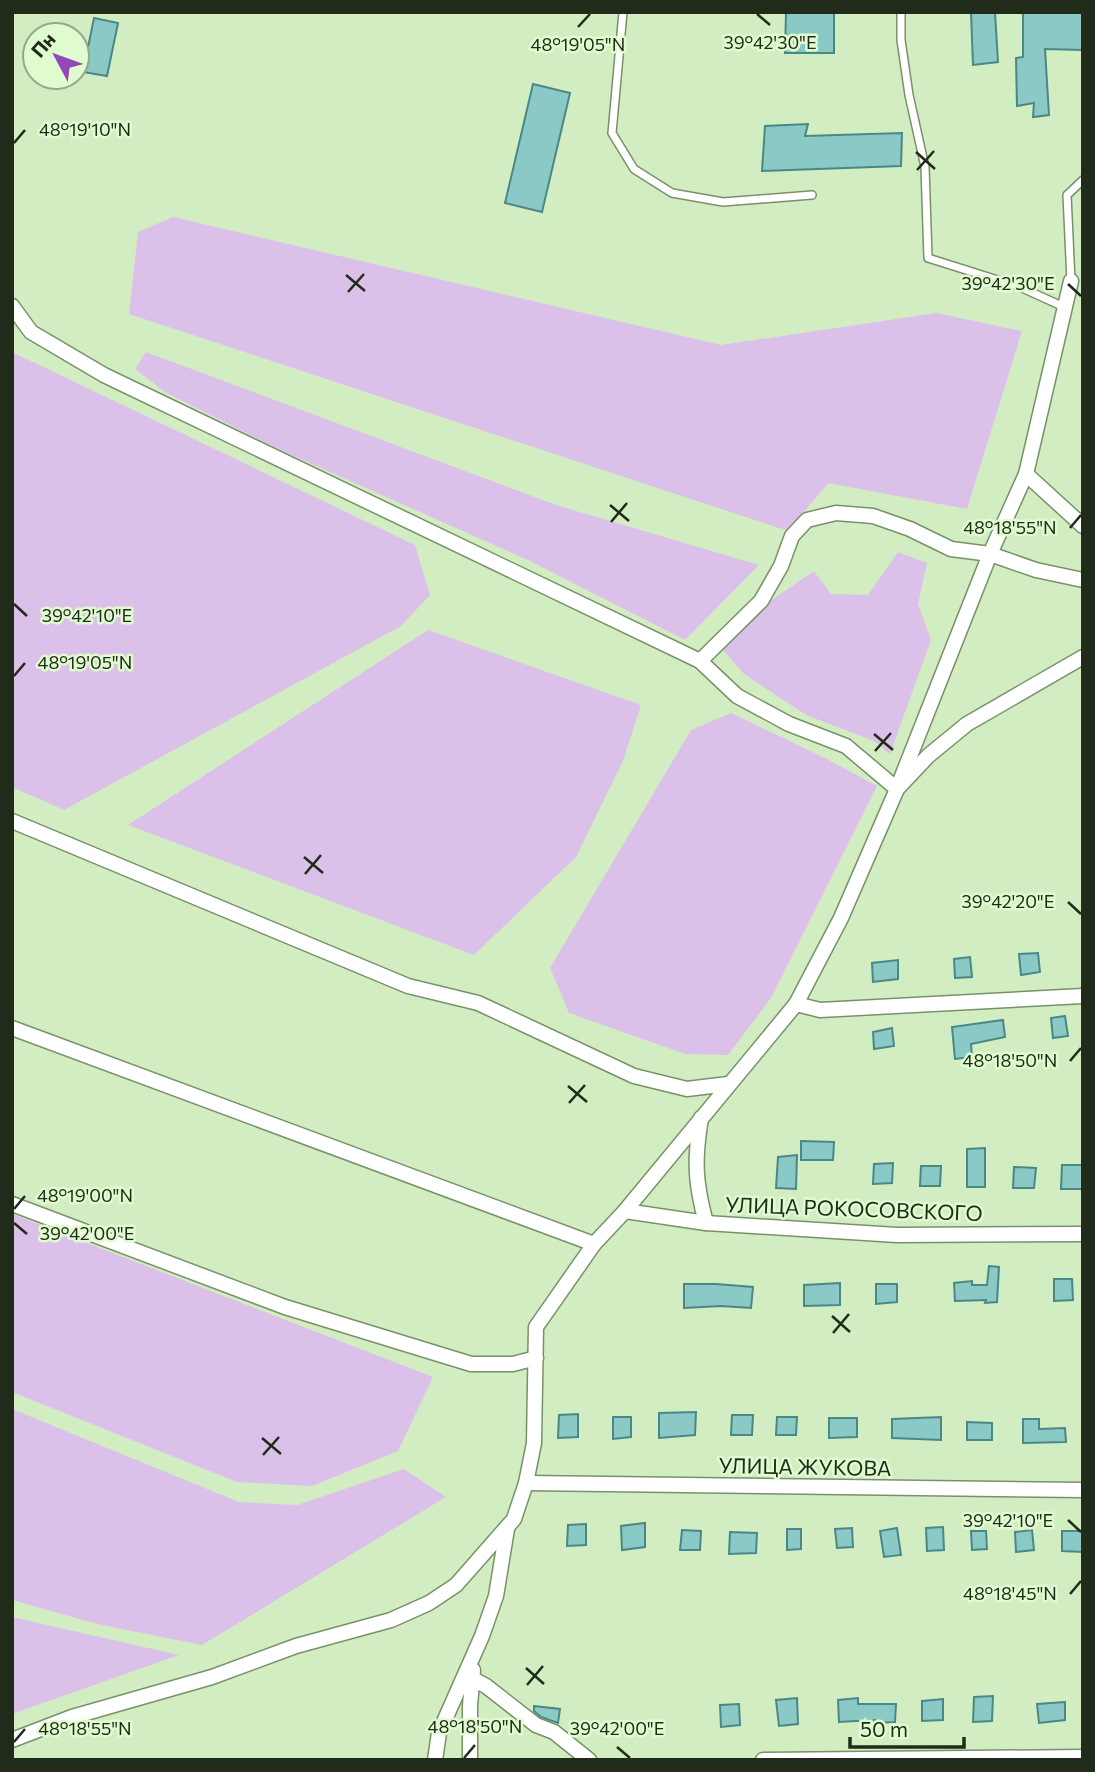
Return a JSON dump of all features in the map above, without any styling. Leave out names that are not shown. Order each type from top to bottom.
[{"type":"street","points":[[12,1741],[72,1717],[212,1677],[296,1646],[391,1620],[429,1603],[456,1585],[514,1519],[526,1483],[534,1443],[536,1327],[594,1244],[625,1211],[796,1004],[841,918],[897,789],[990,554],[1026,474],[1071,281]]},
{"type":"street","points":[[12,306],[31,332],[104,375],[700,662],[737,696],[789,724],[846,746],[897,789]]},
{"type":"street","points":[[1026,474],[1083,526]]},
{"type":"street","points":[[700,662],[761,601],[781,566],[792,536],[807,520],[836,513],[873,516],[911,529],[951,549],[990,554],[1036,570],[1083,580]]},
{"type":"street","points":[[897,789],[928,756],[968,724],[1083,657]]},
{"type":"street","points":[[12,821],[408,986],[478,1003],[634,1076],[687,1089],[728,1084]]},
{"type":"street","points":[[796,1004],[820,1010],[1083,996]]},
{"type":"street","points":[[12,1028],[594,1244]]},
{"type":"street","points":[[701,1118],[696,1148],[696,1187],[706,1223]]},
{"type":"street","points":[[12,1204],[285,1307],[471,1364],[513,1364],[536,1358]]},
{"type":"street","name":"УЛИЦА РОКОСОВСКОГО","points":[[625,1211],[706,1223],[897,1235],[1083,1234]]},
{"type":"street","name":"УЛИЦА ЖУКОВА","points":[[526,1483],[1083,1490]]},
{"type":"street","points":[[435,1760],[439,1733],[496,1596],[507,1528]]},
{"type":"street","points":[[470,1760],[470,1706],[475,1651]]},
{"type":"street","points":[[473,1679],[536,1725],[554,1732],[589,1760]]},
{"type":"street","points":[[763,1760],[1083,1757]]},
{"type":"lane","points":[[623,12],[612,133],[634,169],[672,193],[723,202],[812,195]]},
{"type":"lane","points":[[901,12],[901,40],[909,95],[925,167],[928,258],[1020,286],[1064,307]]},
{"type":"lane","points":[[1071,281],[1067,195],[1083,180]]},
{"type":"shaded area","points":[[173,217],[721,345],[936,313],[1022,331],[967,509],[828,483],[788,531],[129,314],[138,232]]},
{"type":"shaded area","points":[[12,352],[415,545],[430,595],[401,626],[64,810],[12,787]]},
{"type":"shaded area","points":[[146,352],[556,505],[759,565],[685,640],[530,561],[276,448],[165,392],[135,369]]},
{"type":"shaded area","points":[[898,552],[927,563],[918,604],[931,640],[890,754],[874,741],[806,715],[744,674],[722,649],[723,633],[814,571],[831,594],[868,595]]},
{"type":"shaded area","points":[[428,630],[641,705],[623,761],[576,857],[474,955],[128,825]]},
{"type":"shaded area","points":[[731,713],[877,786],[771,998],[728,1055],[685,1054],[569,1013],[550,968],[691,730]]},
{"type":"shaded area","points":[[12,1214],[433,1377],[398,1451],[312,1486],[237,1482],[12,1392]]},
{"type":"shaded area","points":[[12,1409],[239,1502],[297,1505],[404,1469],[446,1497],[202,1645],[97,1624],[12,1600]]},
{"type":"shaded area","points":[[12,1617],[179,1655],[12,1714]]},
{"type":"building","points":[[786,12],[834,12],[834,53],[785,53]]},
{"type":"building","points":[[971,12],[995,12],[998,62],[973,65]]},
{"type":"building","points":[[1023,12],[1083,12],[1083,50],[1045,49],[1049,115],[1033,117],[1034,103],[1017,106],[1016,58],[1023,57]]},
{"type":"building","points":[[94,18],[118,23],[107,76],[91,73],[91,33]]},
{"type":"building","points":[[533,84],[570,93],[542,212],[505,203]]},
{"type":"building","points":[[808,124],[805,136],[902,133],[901,166],[762,171],[765,126]]},
{"type":"building","points":[[1038,953],[1040,972],[1021,975],[1019,954]]},
{"type":"building","points":[[970,957],[972,977],[955,978],[954,959]]},
{"type":"building","points":[[898,960],[898,979],[873,982],[872,963]]},
{"type":"building","points":[[1065,1016],[1068,1036],[1053,1038],[1051,1018]]},
{"type":"building","points":[[1003,1020],[1005,1037],[971,1044],[972,1057],[955,1059],[952,1027]]},
{"type":"building","points":[[892,1028],[894,1046],[874,1049],[873,1032]]},
{"type":"building","points":[[801,1141],[834,1142],[833,1160],[801,1160]]},
{"type":"building","points":[[985,1148],[985,1187],[967,1187],[967,1149]]},
{"type":"building","points":[[797,1155],[796,1189],[776,1188],[778,1157]]},
{"type":"building","points":[[893,1163],[892,1183],[873,1184],[874,1164]]},
{"type":"building","points":[[1062,1165],[1083,1165],[1083,1189],[1061,1189]]},
{"type":"building","points":[[921,1166],[941,1166],[940,1186],[920,1186]]},
{"type":"building","points":[[1014,1167],[1036,1168],[1034,1188],[1013,1188]]},
{"type":"building","points":[[989,1266],[999,1267],[997,1302],[955,1301],[954,1283],[972,1281],[972,1285],[987,1285]]},
{"type":"building","points":[[1054,1279],[1072,1279],[1073,1300],[1054,1301]]},
{"type":"building","points":[[840,1283],[840,1305],[804,1306],[804,1285]]},
{"type":"building","points":[[684,1284],[753,1287],[751,1308],[684,1308]]},
{"type":"building","points":[[876,1284],[897,1284],[897,1302],[876,1304]]},
{"type":"building","points":[[696,1412],[695,1435],[659,1438],[659,1413]]},
{"type":"building","points":[[578,1414],[578,1437],[558,1438],[559,1415]]},
{"type":"building","points":[[732,1415],[753,1415],[752,1435],[731,1435]]},
{"type":"building","points":[[613,1417],[631,1417],[631,1437],[613,1439]]},
{"type":"building","points":[[777,1417],[797,1417],[796,1435],[776,1435]]},
{"type":"building","points":[[941,1417],[941,1440],[892,1438],[892,1419]]},
{"type":"building","points":[[829,1418],[857,1418],[857,1437],[829,1438]]},
{"type":"building","points":[[1023,1419],[1039,1419],[1039,1429],[1065,1428],[1066,1442],[1023,1443]]},
{"type":"building","points":[[967,1422],[992,1423],[992,1440],[967,1440]]},
{"type":"building","points":[[645,1523],[645,1547],[622,1550],[621,1526]]},
{"type":"building","points":[[586,1524],[586,1545],[567,1546],[568,1525]]},
{"type":"building","points":[[943,1527],[944,1550],[927,1551],[926,1528]]},
{"type":"building","points":[[852,1528],[853,1547],[837,1548],[835,1529]]},
{"type":"building","points":[[897,1528],[901,1555],[884,1557],[880,1531]]},
{"type":"building","points":[[787,1529],[801,1529],[801,1549],[787,1550]]},
{"type":"building","points":[[682,1530],[701,1531],[700,1550],[680,1550]]},
{"type":"building","points":[[1032,1530],[1034,1550],[1016,1552],[1015,1532]]},
{"type":"building","points":[[971,1531],[986,1531],[987,1549],[972,1550]]},
{"type":"building","points":[[1062,1531],[1083,1531],[1083,1552],[1062,1551]]},
{"type":"building","points":[[730,1532],[757,1533],[756,1553],[729,1554]]},
{"type":"building","points":[[993,1696],[992,1721],[973,1722],[974,1697]]},
{"type":"building","points":[[797,1698],[798,1724],[779,1726],[776,1700]]},
{"type":"building","points":[[858,1698],[858,1704],[896,1704],[895,1722],[839,1722],[838,1700]]},
{"type":"building","points":[[943,1699],[943,1720],[922,1721],[922,1701]]},
{"type":"building","points":[[1065,1702],[1065,1720],[1039,1723],[1037,1704]]},
{"type":"building","points":[[739,1704],[740,1725],[721,1727],[720,1705]]},
{"type":"building","points":[[534,1706],[560,1709],[558,1723],[541,1717],[534,1711]]}]
